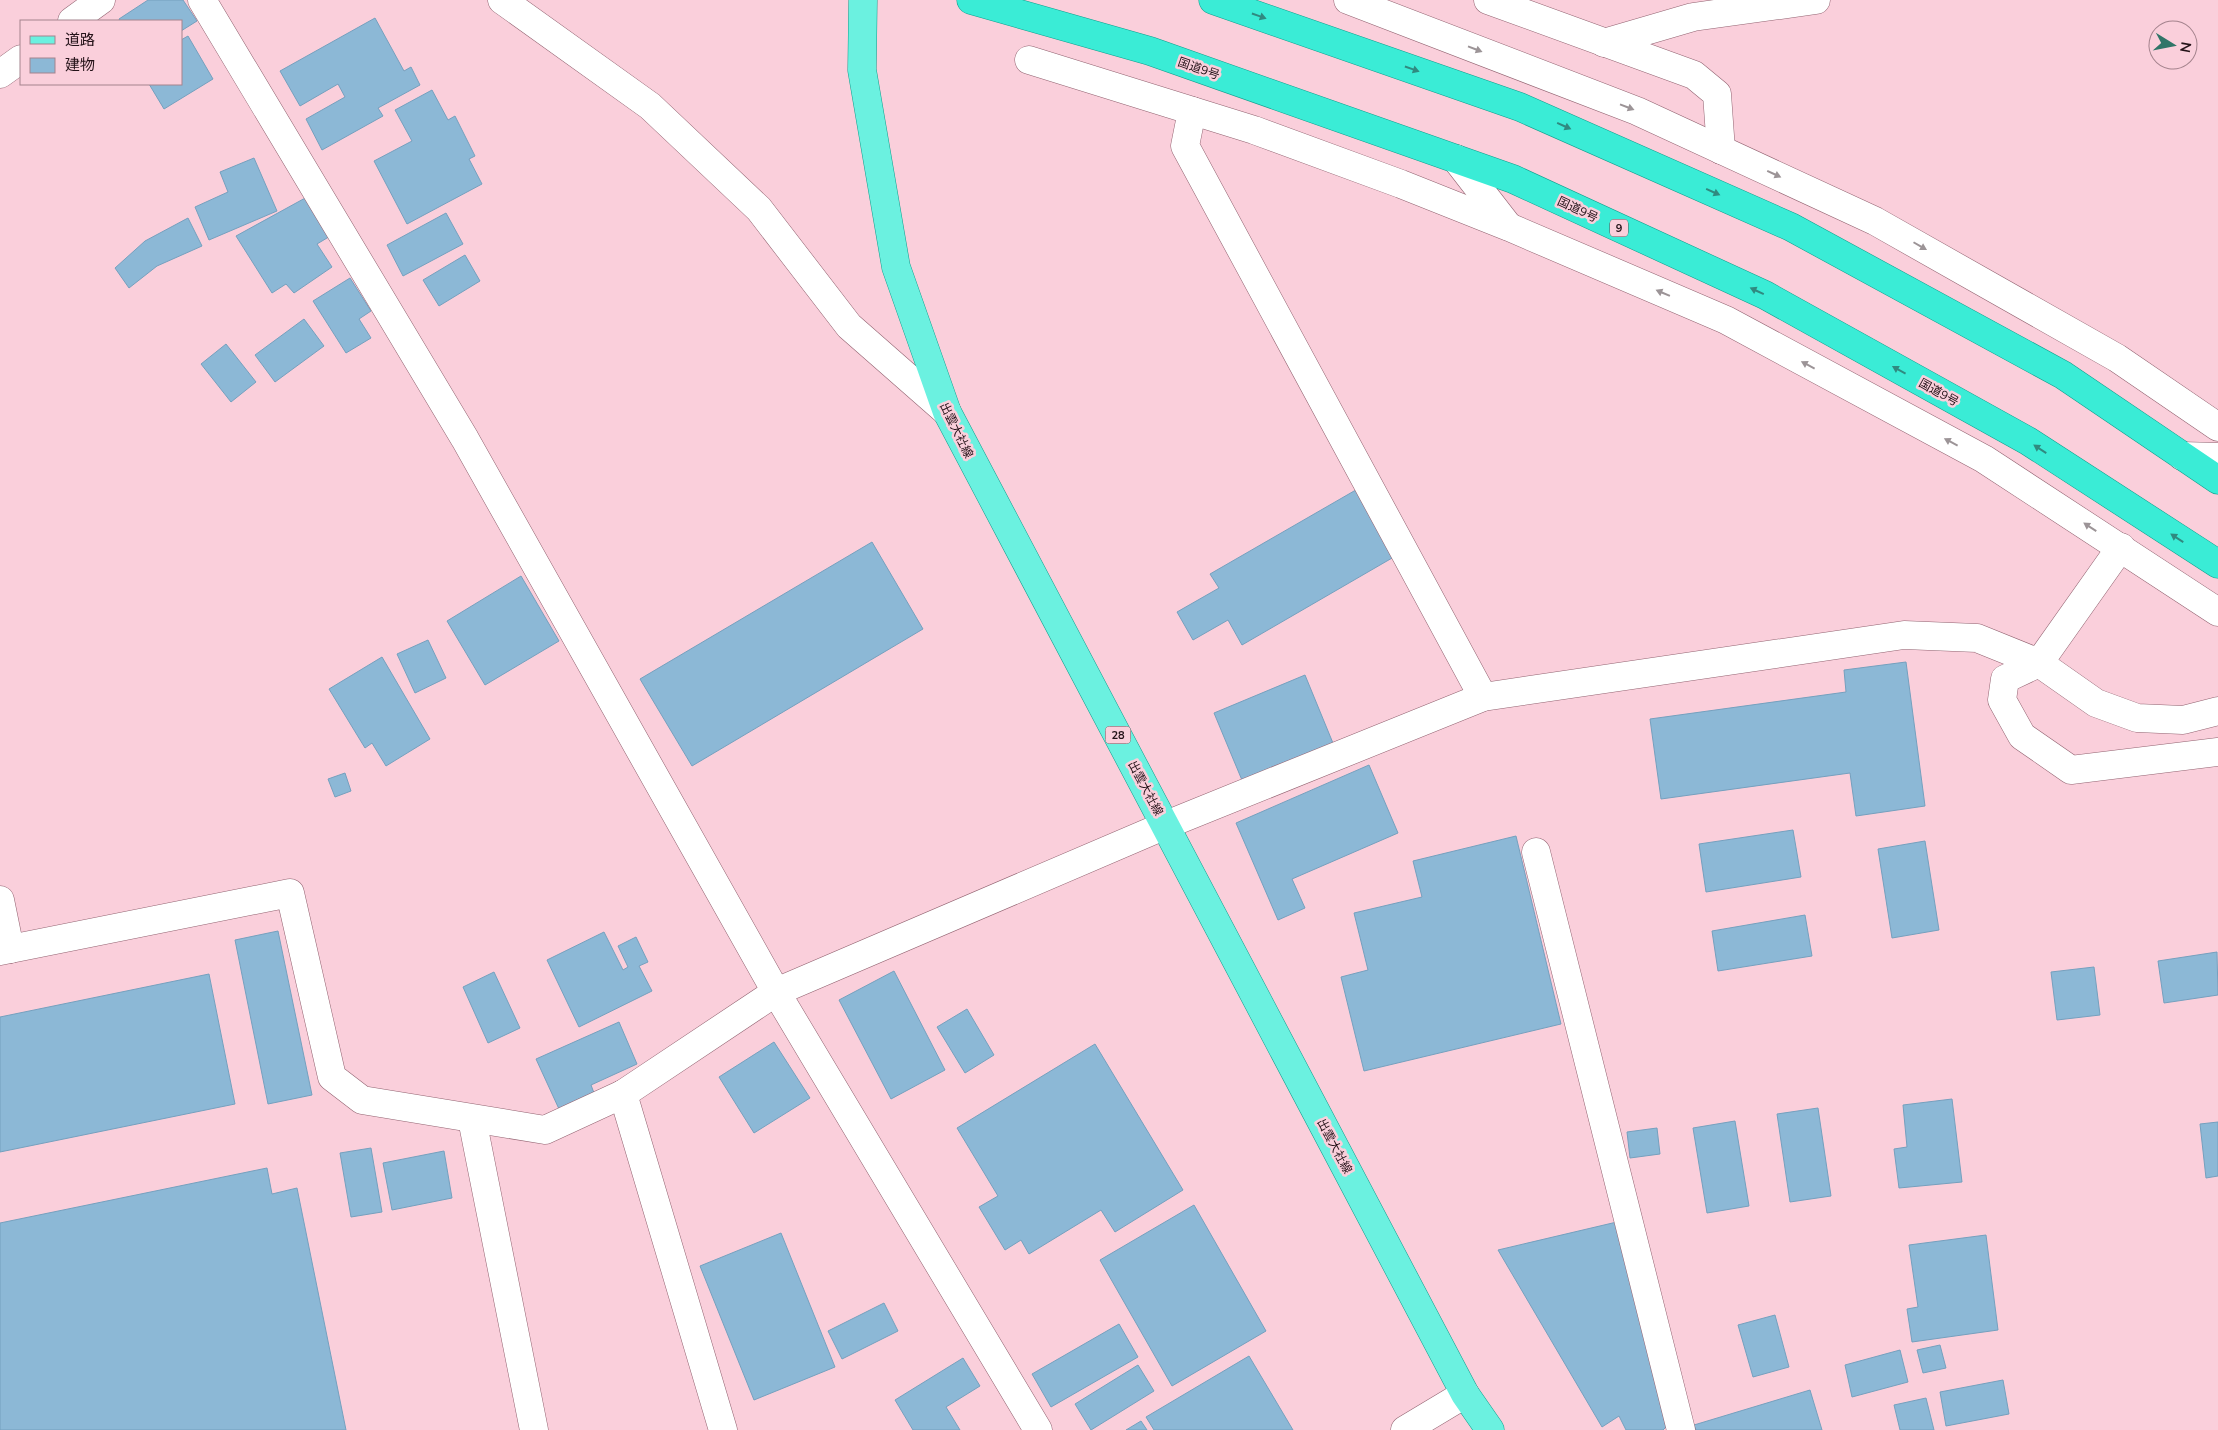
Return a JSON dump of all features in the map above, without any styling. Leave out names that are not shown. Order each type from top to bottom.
[{"type":"highway","name":"国道9号","points":[[971,0],[1150,51],[1513,179],[1765,295],[2028,441],[2218,564]]},
{"type":"highway","points":[[1212,0],[1520,107],[1791,227],[2064,375],[2218,480]]},
{"type":"main road","name":"出雲大社線","points":[[863,0],[862,70],[896,267],[947,412],[1465,1394],[1490,1430]]},
{"type":"street","points":[[73,20],[101,0]]},
{"type":"street","points":[[202,0],[465,439],[776,992],[1038,1430]]},
{"type":"street","points":[[502,0],[650,106],[759,209],[849,326],[947,412]]},
{"type":"street","points":[[1348,0],[1637,110],[1875,221],[2116,358],[2218,427]]},
{"type":"street","points":[[1488,0],[1694,75],[1717,94],[1721,150]]},
{"type":"street","points":[[1604,43],[1692,16],[1816,0]]},
{"type":"street","points":[[0,74],[20,60]]},
{"type":"street","points":[[1029,60],[1254,130],[1401,184],[1509,227],[1726,320],[1984,460],[2121,547],[2218,612]]},
{"type":"street","points":[[1192,111],[1185,146],[1483,697]]},
{"type":"street","points":[[1456,159],[1509,227]]},
{"type":"street","points":[[2182,456],[2218,457]]},
{"type":"street","points":[[2121,547],[2039,663],[2005,679],[2002,700],[2022,736],[2071,770],[2218,752]]},
{"type":"street","points":[[0,900],[5,950],[290,893],[332,1077],[362,1100],[546,1130],[623,1094],[776,992],[1166,825],[1483,697],[1904,635],[1977,638],[2039,663],[2096,703],[2137,718],[2184,720],[2218,711]]},
{"type":"street","points":[[1536,852],[1681,1430]]},
{"type":"street","points":[[623,1094],[723,1430]]},
{"type":"street","points":[[472,1119],[534,1430]]},
{"type":"street","points":[[1405,1430],[1465,1394]]},
{"type":"building","points":[[148,0],[183,0],[197,21],[182,30],[182,20],[119,19]]},
{"type":"building","points":[[375,18],[404,71],[411,67],[420,85],[378,108],[383,116],[322,150],[306,119],[345,97],[338,84],[300,106],[280,71]]},
{"type":"building","points":[[188,36],[213,79],[164,109],[150,85],[182,85],[182,39]]},
{"type":"building","points":[[432,90],[448,120],[455,116],[475,156],[469,159],[482,184],[407,224],[374,161],[412,141],[395,110]]},
{"type":"building","points":[[254,158],[277,211],[209,240],[195,207],[228,192],[220,172]]},
{"type":"building","points":[[307,197],[332,235],[317,244],[332,267],[294,293],[286,284],[272,293],[236,236]]},
{"type":"building","points":[[446,213],[463,244],[403,276],[387,245]]},
{"type":"building","points":[[188,218],[202,246],[157,266],[129,288],[115,268],[145,241]]},
{"type":"building","points":[[465,255],[480,281],[439,306],[423,280]]},
{"type":"building","points":[[350,278],[371,311],[359,319],[371,338],[346,353],[313,301]]},
{"type":"building","points":[[304,319],[324,346],[275,382],[255,355]]},
{"type":"building","points":[[226,344],[256,382],[231,402],[201,364]]},
{"type":"building","points":[[1361,487],[1399,554],[1242,645],[1228,620],[1193,640],[1177,612],[1219,588],[1210,574]]},
{"type":"building","points":[[872,542],[923,629],[692,766],[640,679]]},
{"type":"building","points":[[521,576],[559,641],[485,685],[447,621]]},
{"type":"building","points":[[428,640],[446,678],[415,693],[397,654]]},
{"type":"building","points":[[382,657],[430,739],[386,766],[372,743],[365,748],[329,689]]},
{"type":"building","points":[[1906,662],[1925,806],[1856,816],[1850,773],[1661,799],[1650,719],[1846,692],[1844,670]]},
{"type":"building","points":[[1305,675],[1335,748],[1244,785],[1214,713]]},
{"type":"building","points":[[1369,765],[1398,833],[1292,879],[1305,908],[1278,920],[1236,823]]},
{"type":"building","points":[[345,773],[351,791],[335,797],[328,779]]},
{"type":"building","points":[[1793,830],[1801,877],[1706,892],[1699,844]]},
{"type":"building","points":[[1516,836],[1561,1024],[1364,1071],[1341,977],[1368,970],[1354,913],[1422,897],[1413,861]]},
{"type":"building","points":[[1925,841],[1939,930],[1892,938],[1878,849]]},
{"type":"building","points":[[1805,915],[1812,956],[1718,971],[1712,931]]},
{"type":"building","points":[[278,931],[312,1095],[268,1104],[235,940]]},
{"type":"building","points":[[604,932],[623,970],[628,967],[618,946],[636,937],[648,962],[639,966],[652,991],[579,1027],[547,960]]},
{"type":"building","points":[[2217,952],[2218,995],[2164,1003],[2158,961]]},
{"type":"building","points":[[2094,967],[2100,1015],[2057,1020],[2051,972]]},
{"type":"building","points":[[894,971],[945,1070],[891,1099],[839,1000]]},
{"type":"building","points":[[494,972],[520,1028],[488,1043],[463,987]]},
{"type":"building","points":[[209,974],[235,1104],[0,1152],[0,1017]]},
{"type":"building","points":[[967,1009],[994,1055],[965,1073],[937,1027]]},
{"type":"building","points":[[619,1022],[637,1064],[591,1085],[594,1093],[559,1109],[536,1059]]},
{"type":"building","points":[[774,1042],[810,1098],[754,1133],[719,1077]]},
{"type":"building","points":[[1095,1044],[1183,1190],[1115,1232],[1101,1210],[1029,1254],[1021,1240],[1005,1250],[979,1207],[998,1196],[957,1128]]},
{"type":"building","points":[[1952,1099],[1962,1182],[1899,1188],[1894,1149],[1907,1147],[1903,1105]]},
{"type":"building","points":[[1818,1108],[1831,1196],[1790,1202],[1777,1114]]},
{"type":"building","points":[[1735,1121],[1749,1206],[1707,1213],[1693,1128]]},
{"type":"building","points":[[2218,1122],[2218,1176],[2206,1178],[2200,1124]]},
{"type":"building","points":[[1657,1128],[1660,1154],[1630,1158],[1627,1132]]},
{"type":"building","points":[[371,1148],[382,1212],[351,1217],[340,1153]]},
{"type":"building","points":[[444,1151],[452,1198],[392,1210],[383,1163]]},
{"type":"building","points":[[267,1168],[272,1194],[297,1188],[346,1430],[0,1430],[0,1223]]},
{"type":"building","points":[[1194,1205],[1266,1331],[1172,1386],[1100,1260]]},
{"type":"building","points":[[1621,1221],[1666,1427],[1663,1430],[1626,1430],[1619,1416],[1602,1427],[1498,1250]]},
{"type":"building","points":[[781,1233],[835,1367],[754,1400],[700,1266]]},
{"type":"building","points":[[1986,1235],[1998,1330],[1912,1342],[1907,1309],[1918,1307],[1909,1245]]},
{"type":"building","points":[[884,1303],[898,1331],[842,1359],[828,1331]]},
{"type":"building","points":[[1775,1315],[1789,1367],[1753,1377],[1738,1325]]},
{"type":"building","points":[[1119,1324],[1138,1357],[1051,1407],[1032,1374]]},
{"type":"building","points":[[1940,1345],[1946,1368],[1923,1373],[1917,1350]]},
{"type":"building","points":[[1900,1350],[1908,1382],[1852,1397],[1845,1365]]},
{"type":"building","points":[[1249,1356],[1293,1430],[1154,1430],[1146,1417]]},
{"type":"building","points":[[963,1358],[980,1386],[946,1407],[960,1430],[913,1430],[895,1400]]},
{"type":"building","points":[[1138,1365],[1154,1391],[1091,1430],[1075,1404]]},
{"type":"building","points":[[2003,1380],[2009,1414],[1946,1426],[1940,1392]]},
{"type":"building","points":[[1810,1390],[1822,1430],[1696,1430],[1694,1425]]},
{"type":"building","points":[[1926,1398],[1934,1430],[1900,1430],[1894,1405]]},
{"type":"building","points":[[1141,1421],[1147,1430],[1126,1430]]}]
